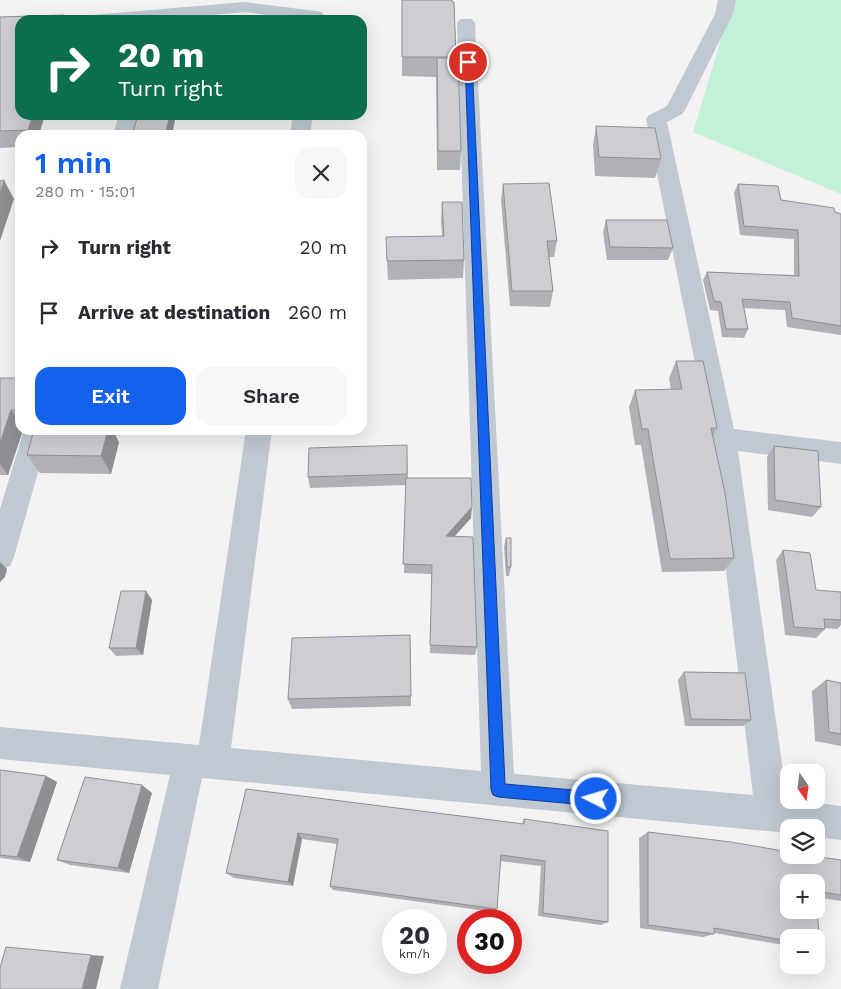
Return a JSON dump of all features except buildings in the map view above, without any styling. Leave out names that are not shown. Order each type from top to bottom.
[{"type":"street","points":[[727,0],[724,14],[675,110],[656,119],[723,438],[772,814]]},
{"type":"street","points":[[177,15],[245,8],[307,15]]},
{"type":"street","points":[[466,23],[498,790]]},
{"type":"street","points":[[0,557],[36,435]]},
{"type":"street","points":[[139,989],[201,763],[258,435]]},
{"type":"street","points":[[723,438],[841,453]]},
{"type":"street","points":[[0,742],[201,763],[772,814],[841,822]]},
{"type":"green space","points":[[733,0],[841,0],[841,194],[693,132]]},
{"type":"route","points":[[468,62],[498,790],[596,799]]}]
